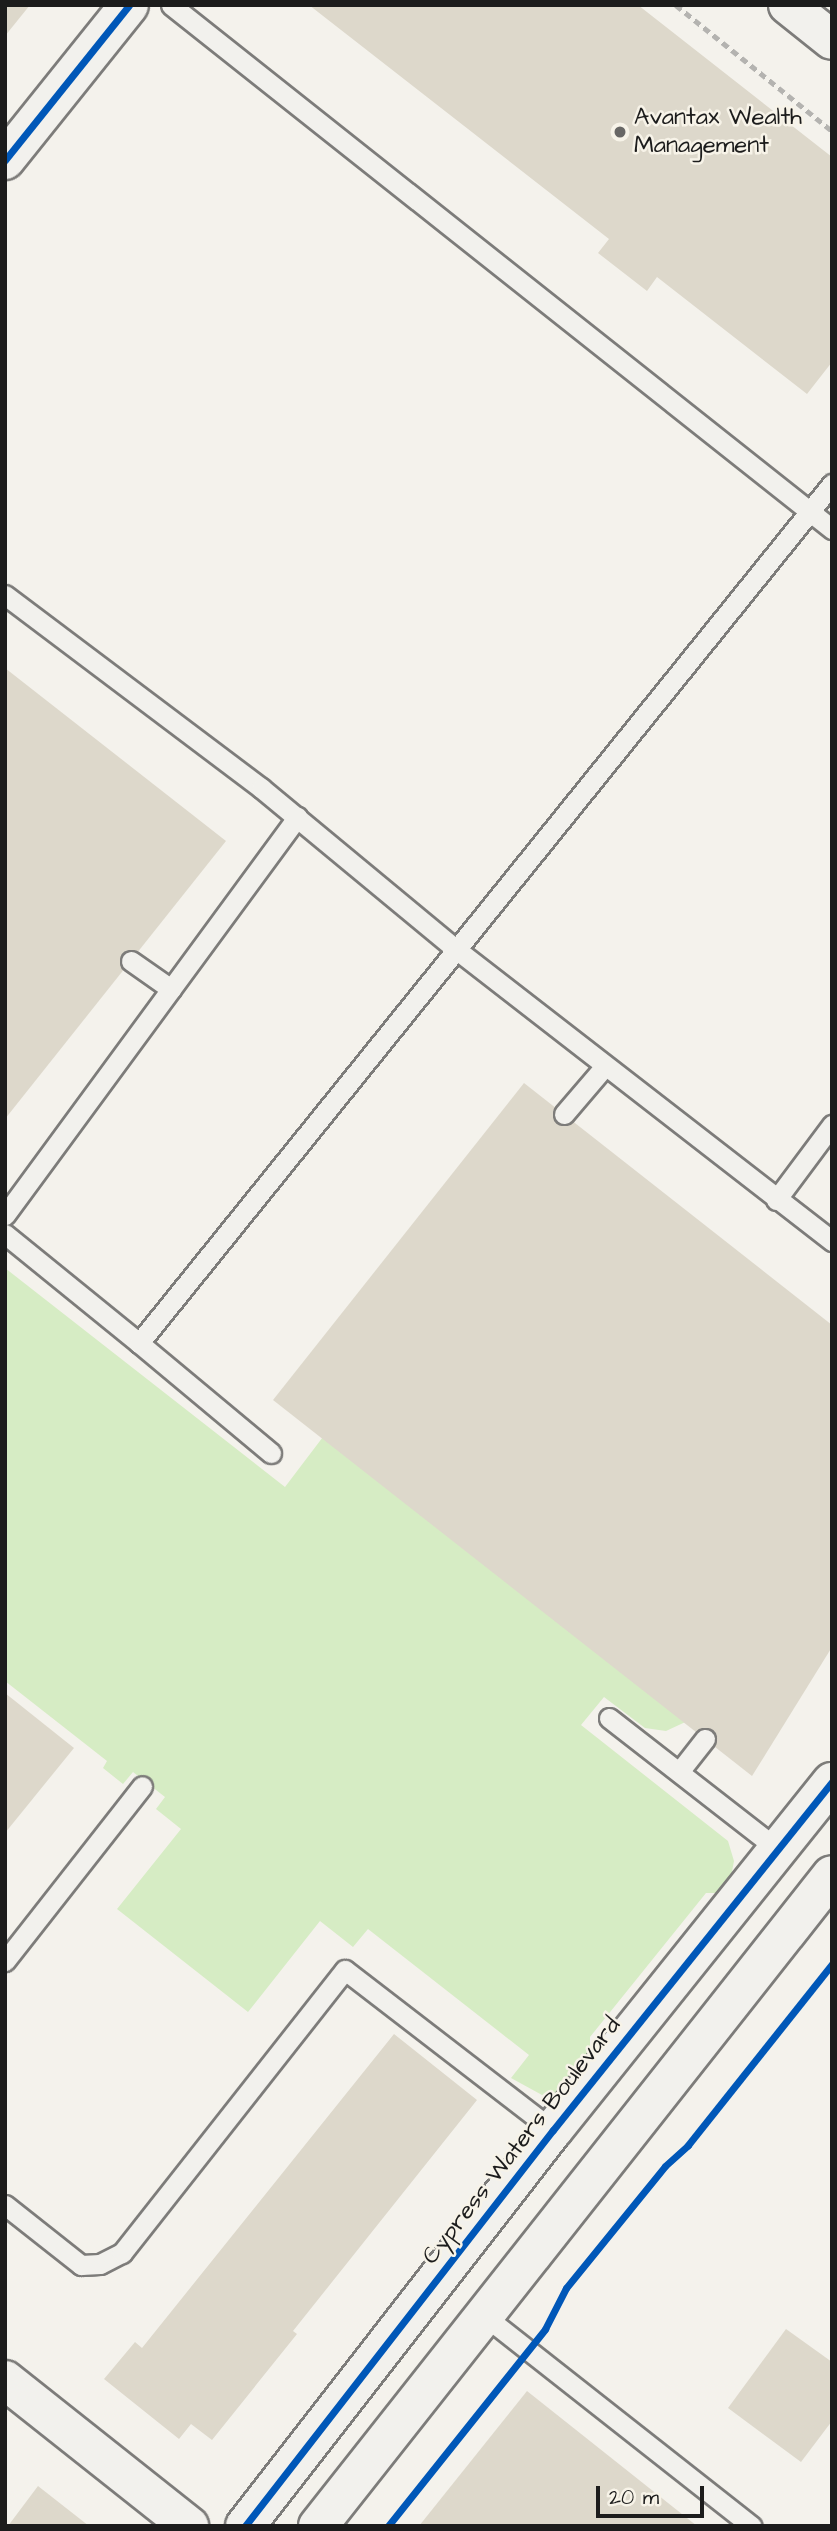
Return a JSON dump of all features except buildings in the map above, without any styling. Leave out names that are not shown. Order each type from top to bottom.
[{"type":"street","points":[[5,160],[129,5]]},
{"type":"street","points":[[788,5],[832,40]]},
{"type":"street","name":"Cypress Waters Boulevard","points":[[245,2526],[552,2130],[832,1782]]},
{"type":"street","points":[[317,2526],[829,1884],[777,1849]]},
{"type":"street","points":[[439,2279],[486,2317]]},
{"type":"street","points":[[5,2380],[189,2526]]},
{"type":"lane","points":[[172,5],[832,529]]},
{"type":"lane","points":[[139,1343],[832,484]]},
{"type":"lane","points":[[5,595],[297,817],[457,950],[832,1241]]},
{"type":"lane","points":[[5,1214],[297,817]]},
{"type":"lane","points":[[131,961],[171,989]]},
{"type":"lane","points":[[564,1114],[606,1066]]},
{"type":"lane","points":[[776,1200],[832,1125]]},
{"type":"lane","points":[[5,1234],[271,1453]]},
{"type":"lane","points":[[609,1718],[777,1849]]},
{"type":"lane","points":[[679,1772],[705,1739]]},
{"type":"lane","points":[[5,1961],[142,1786]]},
{"type":"lane","points":[[5,2205],[81,2265],[100,2264],[122,2253],[345,1970],[552,2130]]},
{"type":"lane","points":[[486,2317],[752,2526]]},
{"type":"path","points":[[676,5],[832,131]]},
{"type":"green space","points":[[5,1268],[285,1487],[332,1425],[694,1718],[666,1731],[645,1728],[604,1697],[581,1725],[728,1841],[734,1861],[730,1882],[721,1893],[706,1893],[590,2037],[590,2061],[563,2091],[542,2095],[511,2078],[529,2055],[368,1929],[353,1947],[320,1921],[248,2012],[117,1909],[181,1829],[156,1809],[165,1797],[133,1772],[123,1784],[103,1768],[107,1761],[5,1681]]},
{"type":"cycle path","points":[[5,160],[129,5]]},
{"type":"cycle path","points":[[245,2526],[553,2130],[832,1782]]},
{"type":"cycle path","points":[[388,2526],[545,2329],[566,2288],[665,2166],[688,2145],[832,1964]]},
{"type":"place","name":"Avantax Wealth Management","points":[[620,132]]}]
